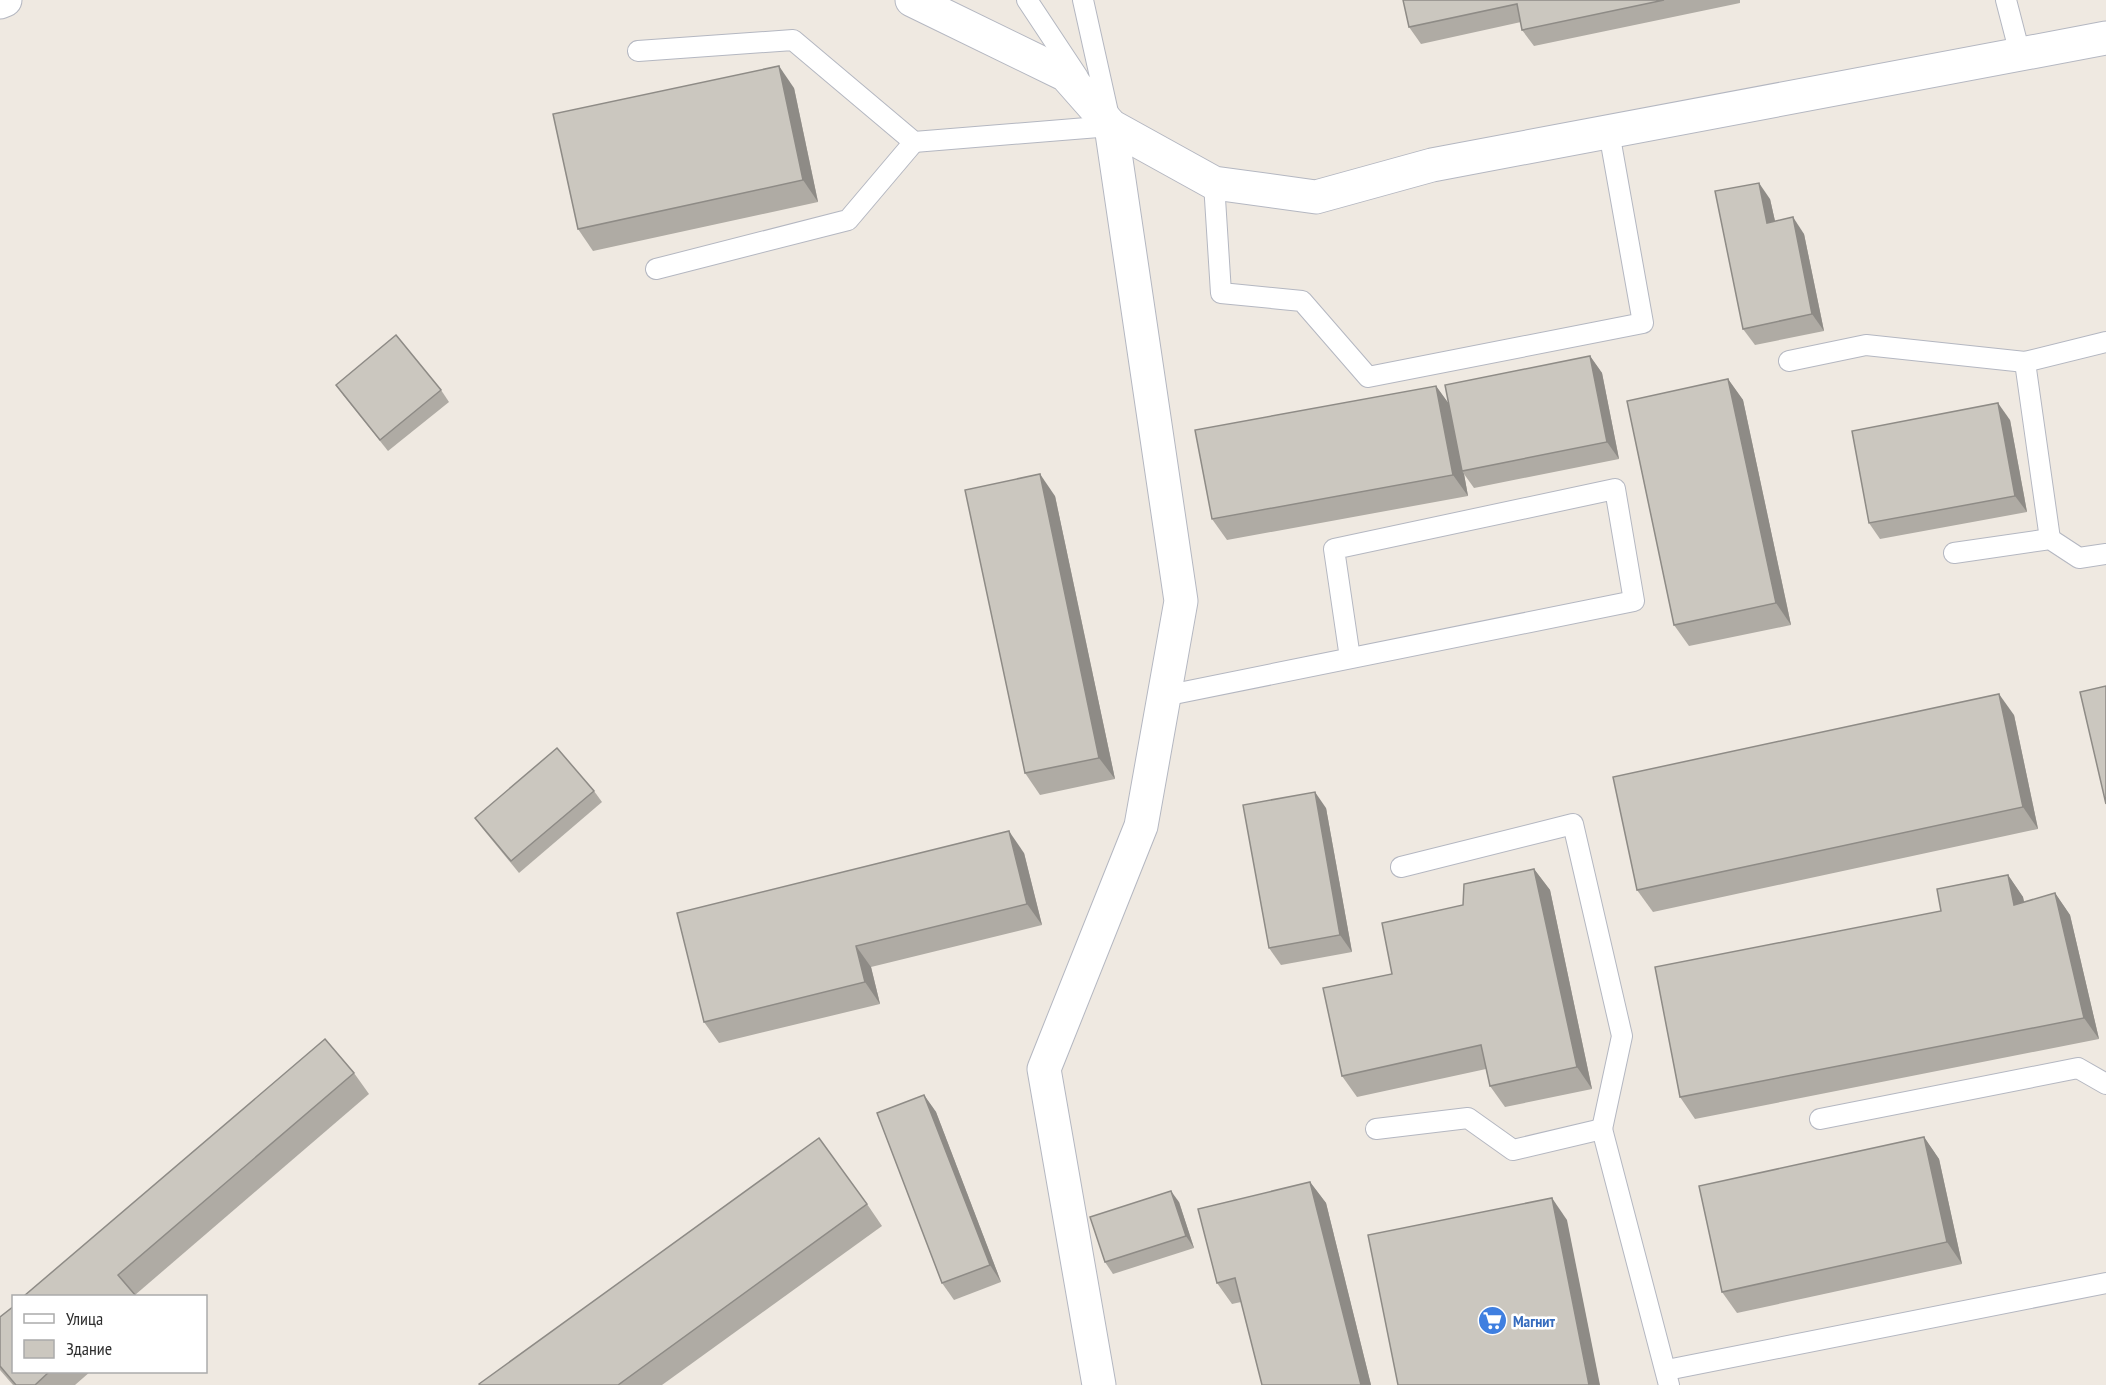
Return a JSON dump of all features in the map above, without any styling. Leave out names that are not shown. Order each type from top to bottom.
[{"type":"street","points":[[0,2],[5,0]]},
{"type":"street","points":[[912,0],[1066,75],[1111,126],[1214,183],[1316,197],[1432,165],[2106,38]]},
{"type":"street","points":[[1099,1385],[1044,1069],[1141,826],[1181,601],[1111,126]]},
{"type":"lane","points":[[1027,0],[1111,126]]},
{"type":"lane","points":[[1083,0],[1111,126]]},
{"type":"lane","points":[[2006,0],[2019,54]]},
{"type":"lane","points":[[638,51],[793,40],[914,142],[1111,126]]},
{"type":"lane","points":[[1214,183],[1221,293],[1302,301],[1368,377],[1643,323],[1609,132]]},
{"type":"lane","points":[[656,268],[848,220],[914,142]]},
{"type":"lane","points":[[1789,361],[1866,345],[2025,362],[2106,342]]},
{"type":"lane","points":[[2025,362],[2050,538]]},
{"type":"lane","points":[[1164,696],[1634,602],[1615,489],[1334,549],[1350,658]]},
{"type":"lane","points":[[1954,553],[2050,538],[2079,558],[2106,554]]},
{"type":"lane","points":[[1401,867],[1573,824],[1622,1036],[1602,1129],[1668,1378],[2106,1283]]},
{"type":"lane","points":[[1820,1119],[2078,1068],[2106,1084]]},
{"type":"lane","points":[[1376,1129],[1468,1118],[1513,1150],[1602,1129]]},
{"type":"building","points":[[1403,0],[1664,0],[1522,30],[1517,4],[1409,27]]},
{"type":"building","points":[[779,66],[803,180],[578,229],[553,114]]},
{"type":"building","points":[[1759,183],[1767,223],[1793,217],[1812,314],[1743,329],[1715,191]]},
{"type":"building","points":[[396,335],[441,390],[380,440],[336,385]]},
{"type":"building","points":[[1590,356],[1607,442],[1462,471],[1445,385]]},
{"type":"building","points":[[1728,379],[1776,603],[1674,625],[1627,401]]},
{"type":"building","points":[[1436,386],[1453,475],[1212,519],[1195,430]]},
{"type":"building","points":[[1998,403],[2015,496],[1869,523],[1852,431]]},
{"type":"building","points":[[1040,474],[1099,758],[1025,773],[965,490]]},
{"type":"building","points":[[2106,686],[2106,804],[2080,692]]},
{"type":"building","points":[[1999,694],[2023,807],[1637,890],[1613,777]]},
{"type":"building","points":[[557,748],[594,791],[511,861],[475,818]]},
{"type":"building","points":[[1315,792],[1340,935],[1269,948],[1243,805]]},
{"type":"building","points":[[1009,831],[1027,904],[856,946],[865,982],[704,1022],[677,913]]},
{"type":"building","points":[[1534,869],[1577,1067],[1490,1086],[1481,1045],[1342,1076],[1323,988],[1392,974],[1382,923],[1463,905],[1464,884]]},
{"type":"building","points":[[2008,875],[2014,905],[2055,893],[2084,1018],[1680,1097],[1655,967],[1941,911],[1937,889]]},
{"type":"building","points":[[325,1039],[354,1073],[118,1275],[135,1295],[25,1295]]},
{"type":"building","points":[[924,1095],[990,1265],[942,1283],[877,1113]]},
{"type":"building","points":[[1924,1137],[1947,1242],[1722,1292],[1699,1186]]},
{"type":"building","points":[[819,1138],[867,1204],[618,1385],[479,1384]]},
{"type":"building","points":[[1310,1182],[1361,1385],[1262,1385],[1235,1278],[1217,1283],[1198,1209]]},
{"type":"building","points":[[1171,1191],[1186,1236],[1105,1262],[1090,1217]]},
{"type":"building","name":"Магнит","points":[[1552,1198],[1589,1385],[1398,1385],[1368,1235]]},
{"type":"building","points":[[12,1308],[12,1373],[48,1373],[35,1385],[16,1385],[0,1366],[0,1317]]},
{"type":"place","name":"Магнит","points":[[1492,1321]]}]
